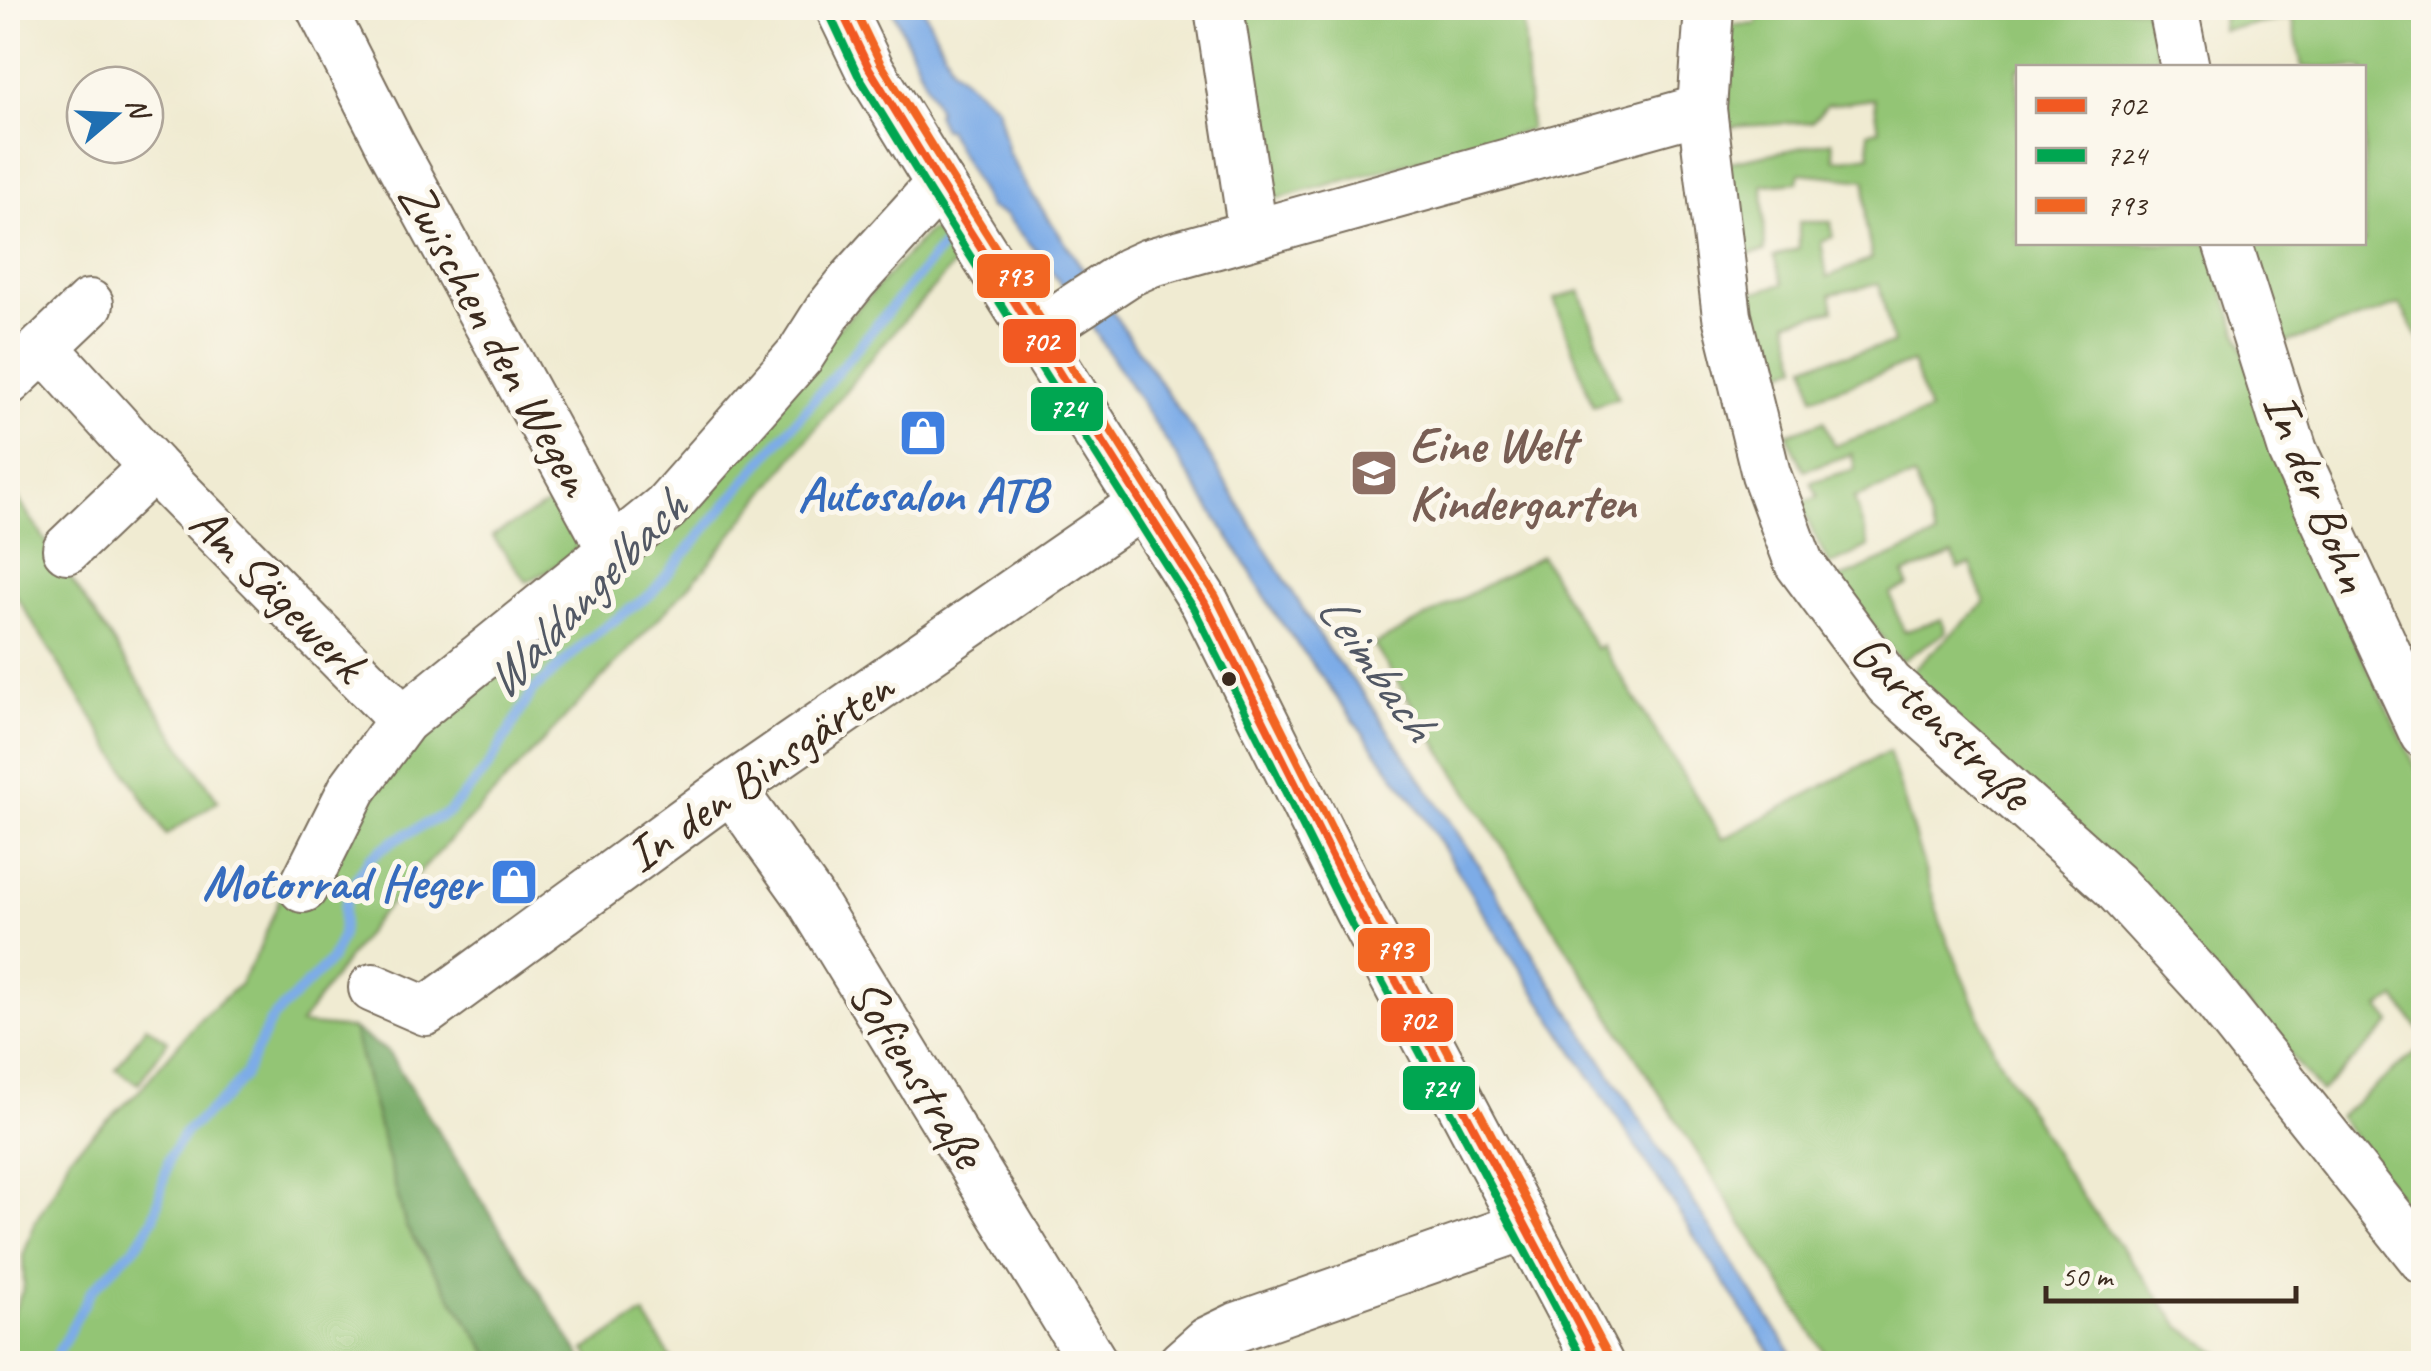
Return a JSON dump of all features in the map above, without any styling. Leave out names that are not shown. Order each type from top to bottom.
[{"type":"street","name":"Zwischen den Wegen","points":[[320,8],[612,550],[666,506],[801,354],[853,280],[945,193]]},
{"type":"street","points":[[840,8],[869,68],[976,242],[1054,322],[1144,503],[1205,602],[1359,911],[1599,1364]]},
{"type":"street","points":[[1218,8],[1252,233]]},
{"type":"street","name":"Gartenstraße","points":[[1709,8],[1702,109],[1727,316],[1766,474],[1799,563],[1889,684],[2114,885],[2192,969],[2424,1260]]},
{"type":"street","points":[[2173,8],[2184,65]]},
{"type":"street","points":[[1054,322],[1149,264],[1702,109]]},
{"type":"street","name":"In der Bohn","points":[[2228,245],[2293,451],[2424,734]]},
{"type":"street","points":[[8,381],[90,304]]},
{"type":"street","name":"Am Sägewerk","points":[[44,347],[153,466],[403,720]]},
{"type":"street","name":"Am Sägewerk","points":[[67,549],[153,466]]},
{"type":"street","name":"In den Binsgärten","points":[[373,988],[426,1011],[731,788],[1144,503]]},
{"type":"street","name":"Am Sägewerk","points":[[303,888],[354,788],[403,720],[612,550]]},
{"type":"street","name":"Sofienstraße","points":[[731,788],[808,897],[1094,1364]]},
{"type":"street","points":[[1182,1364],[1208,1342],[1237,1327],[1524,1226]]},
{"type":"green space","points":[[1226,8],[1523,8],[1530,130],[1251,206]]},
{"type":"green space","points":[[1790,8],[2145,8],[2160,65],[2016,65],[2016,245],[2209,245],[2306,539],[2423,782],[2423,1036],[2396,998],[2380,1008],[2392,1023],[2321,1092],[2249,1006],[1906,676],[1985,603],[1971,565],[1958,569],[1953,555],[1904,574],[1908,586],[1890,594],[1904,632],[1941,619],[1946,632],[1901,661],[1837,580],[1936,537],[1914,477],[1854,498],[1869,547],[1829,565],[1800,504],[1818,497],[1811,482],[1855,469],[1852,454],[1804,470],[1787,434],[1824,421],[1834,446],[1929,412],[1912,362],[1813,397],[1806,364],[1893,344],[1879,284],[1831,294],[1834,310],[1788,321],[1798,366],[1764,380],[1747,294],[1783,284],[1774,257],[1799,248],[1799,222],[1831,222],[1833,237],[1821,241],[1827,277],[1872,259],[1865,220],[1866,180],[1800,173],[1798,182],[1763,185],[1765,251],[1743,256],[1725,163],[1832,141],[1835,160],[1870,155],[1868,132],[1879,130],[1874,99],[1827,105],[1812,122],[1727,127],[1731,25],[1757,24],[1758,13]]},
{"type":"green space","points":[[2223,8],[2423,8],[2423,346],[2400,305],[2279,345],[2250,245],[2366,245],[2366,65],[2302,65],[2292,18],[2222,30]]},
{"type":"green space","points":[[929,231],[942,231],[960,258],[876,352],[703,571],[377,918],[300,1024],[353,1029],[406,1227],[495,1363],[8,1364],[8,1324],[24,1287],[23,1256],[36,1220],[58,1184],[69,1156],[138,1092],[200,1019],[239,985],[258,952],[281,895],[353,788],[850,316]]},
{"type":"green space","points":[[1580,291],[1618,398],[1593,406],[1554,299]]},
{"type":"green space","points":[[8,484],[218,801],[166,835],[8,583]]},
{"type":"green space","points":[[563,496],[580,525],[578,545],[564,561],[527,582],[492,536]]},
{"type":"green space","points":[[1541,556],[1596,649],[1602,646],[1723,839],[1889,751],[1942,927],[1996,1055],[2073,1184],[2181,1327],[2233,1363],[1831,1363],[1374,645]]},
{"type":"green space","points":[[146,1026],[168,1041],[138,1084],[116,1069]]},
{"type":"green space","points":[[353,1029],[388,1052],[585,1363],[495,1363],[406,1227]]},
{"type":"green space","points":[[2423,1046],[2423,1231],[2339,1117]]},
{"type":"green space","points":[[644,1314],[673,1361],[593,1363],[585,1350]]},
{"type":"water","points":[[892,8],[923,8],[953,69],[997,107],[1008,152],[1030,191],[1204,447],[1328,650],[1363,693],[1479,865],[1798,1363],[1777,1363],[1417,806],[1275,614],[1094,330],[1039,254],[1005,215],[989,208],[947,129],[943,129]]},
{"type":"waterway","name":"Waldangelbach","points":[[52,1364],[91,1291],[138,1244],[154,1218],[169,1158],[185,1132],[244,1076],[271,1020],[331,960],[342,935],[344,908],[353,884],[370,858],[391,842],[449,812],[487,769],[532,692],[590,638],[651,594],[956,230]]},
{"type":"transit line","name":"702","points":[[840,8],[869,68],[940,184],[1205,603],[1359,911],[1599,1364]]},
{"type":"transit line","name":"793","points":[[854,8],[880,62],[1216,597],[1370,905],[1610,1358]]},
{"type":"transit line","name":"724","points":[[829,13],[858,75],[929,191],[1194,609],[1348,917],[1585,1364]]},
{"type":"place","name":"Autosalon ATB","points":[[923,433]]},
{"type":"place","name":"Eine Welt Kindergarten","points":[[1374,473]]},
{"type":"place","name":"Motorrad Heger","points":[[514,882]]},
{"type":"water label","name":"Leimbach","points":[[1377,666]]}]
